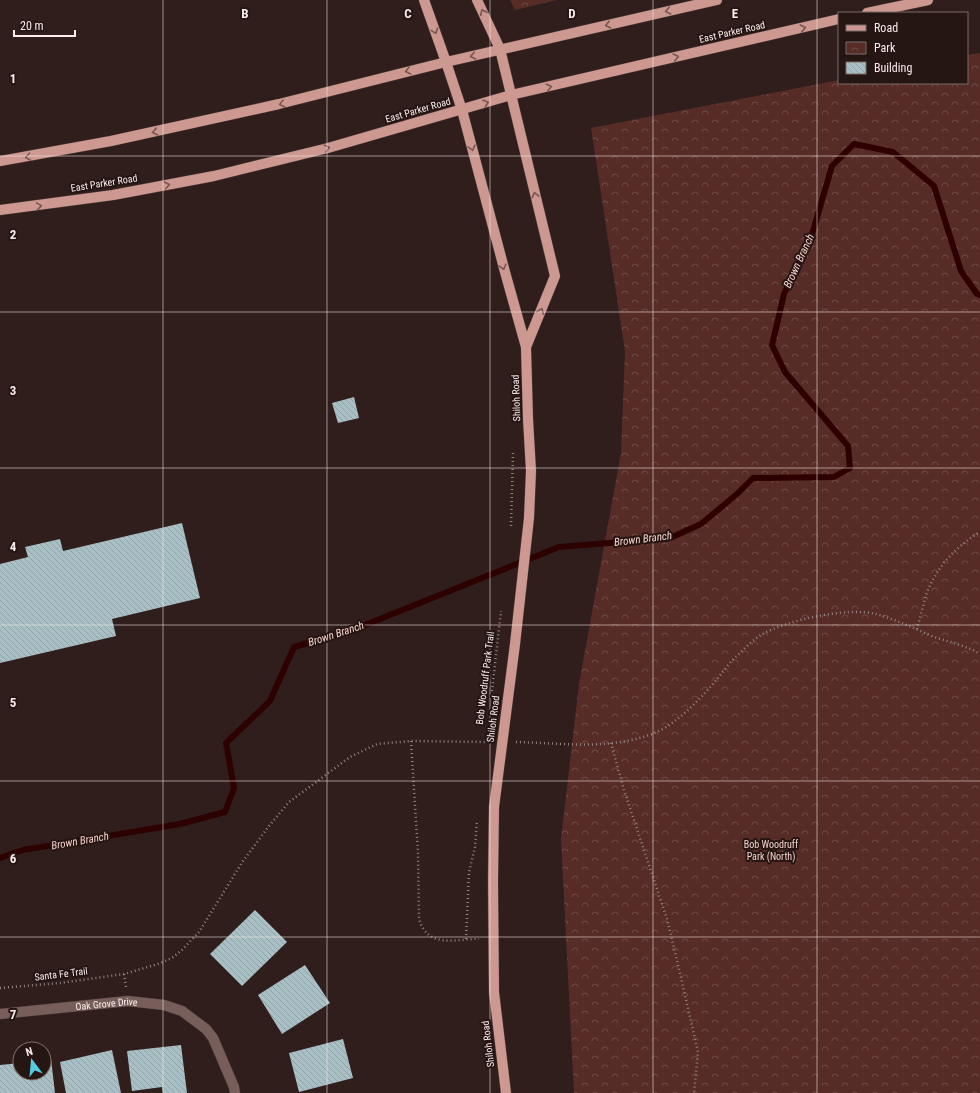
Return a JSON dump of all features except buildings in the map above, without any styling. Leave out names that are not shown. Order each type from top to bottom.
[{"type":"main road","name":"Shiloh Road","points":[[424,0],[462,110],[526,347],[530,471],[529,518],[515,644],[494,807],[494,992],[506,1093]]},
{"type":"main road","name":"Shiloh Road","points":[[477,0],[500,49],[554,276],[526,347]]},
{"type":"main road","points":[[0,161],[111,141],[256,110],[500,49],[718,0]]},
{"type":"main road","points":[[872,12],[928,0]]},
{"type":"main road","name":"East Parker Road","points":[[0,210],[113,195],[214,176],[297,156],[511,96],[838,19]]},
{"type":"street","name":"Oak Grove Drive","points":[[0,1014],[128,1001],[164,1005],[182,1011],[206,1029],[213,1038],[234,1087],[235,1093]]},
{"type":"path","points":[[511,526],[513,449]]},
{"type":"path","points":[[980,532],[969,538],[952,553],[938,570],[926,594],[918,629],[932,636],[971,649],[980,654]]},
{"type":"path","name":"Bob Woodruff Park Trail","points":[[491,695],[502,610]]},
{"type":"path","points":[[411,741],[418,846],[420,919],[422,927],[426,933],[432,937],[445,941],[493,939]]},
{"type":"path","points":[[485,749],[486,741]]},
{"type":"path","points":[[611,743],[624,790],[667,919],[679,969],[698,1052],[694,1093]]},
{"type":"path","points":[[466,939],[469,872],[475,847],[477,818]]},
{"type":"path","name":"Santa Fe Trail","points":[[0,988],[60,983],[124,974]]},
{"type":"green space","points":[[510,0],[557,0],[515,10]]},
{"type":"green space","name":"Bob Woodruff Park (North)","points":[[980,53],[980,1093],[574,1093],[561,839],[579,684],[621,453],[625,351],[591,128],[838,80],[838,84],[968,84],[968,55]]},
{"type":"waterway","name":"Brown Branch","points":[[0,858],[23,850],[180,824],[225,812],[234,788],[226,743],[270,701],[294,647],[350,631],[559,547],[670,538],[701,524],[737,494],[753,478],[834,477],[850,468],[848,446],[785,372],[772,345],[784,294],[811,238],[832,166],[854,144],[893,152],[934,186],[961,271],[977,294],[980,295]]}]
